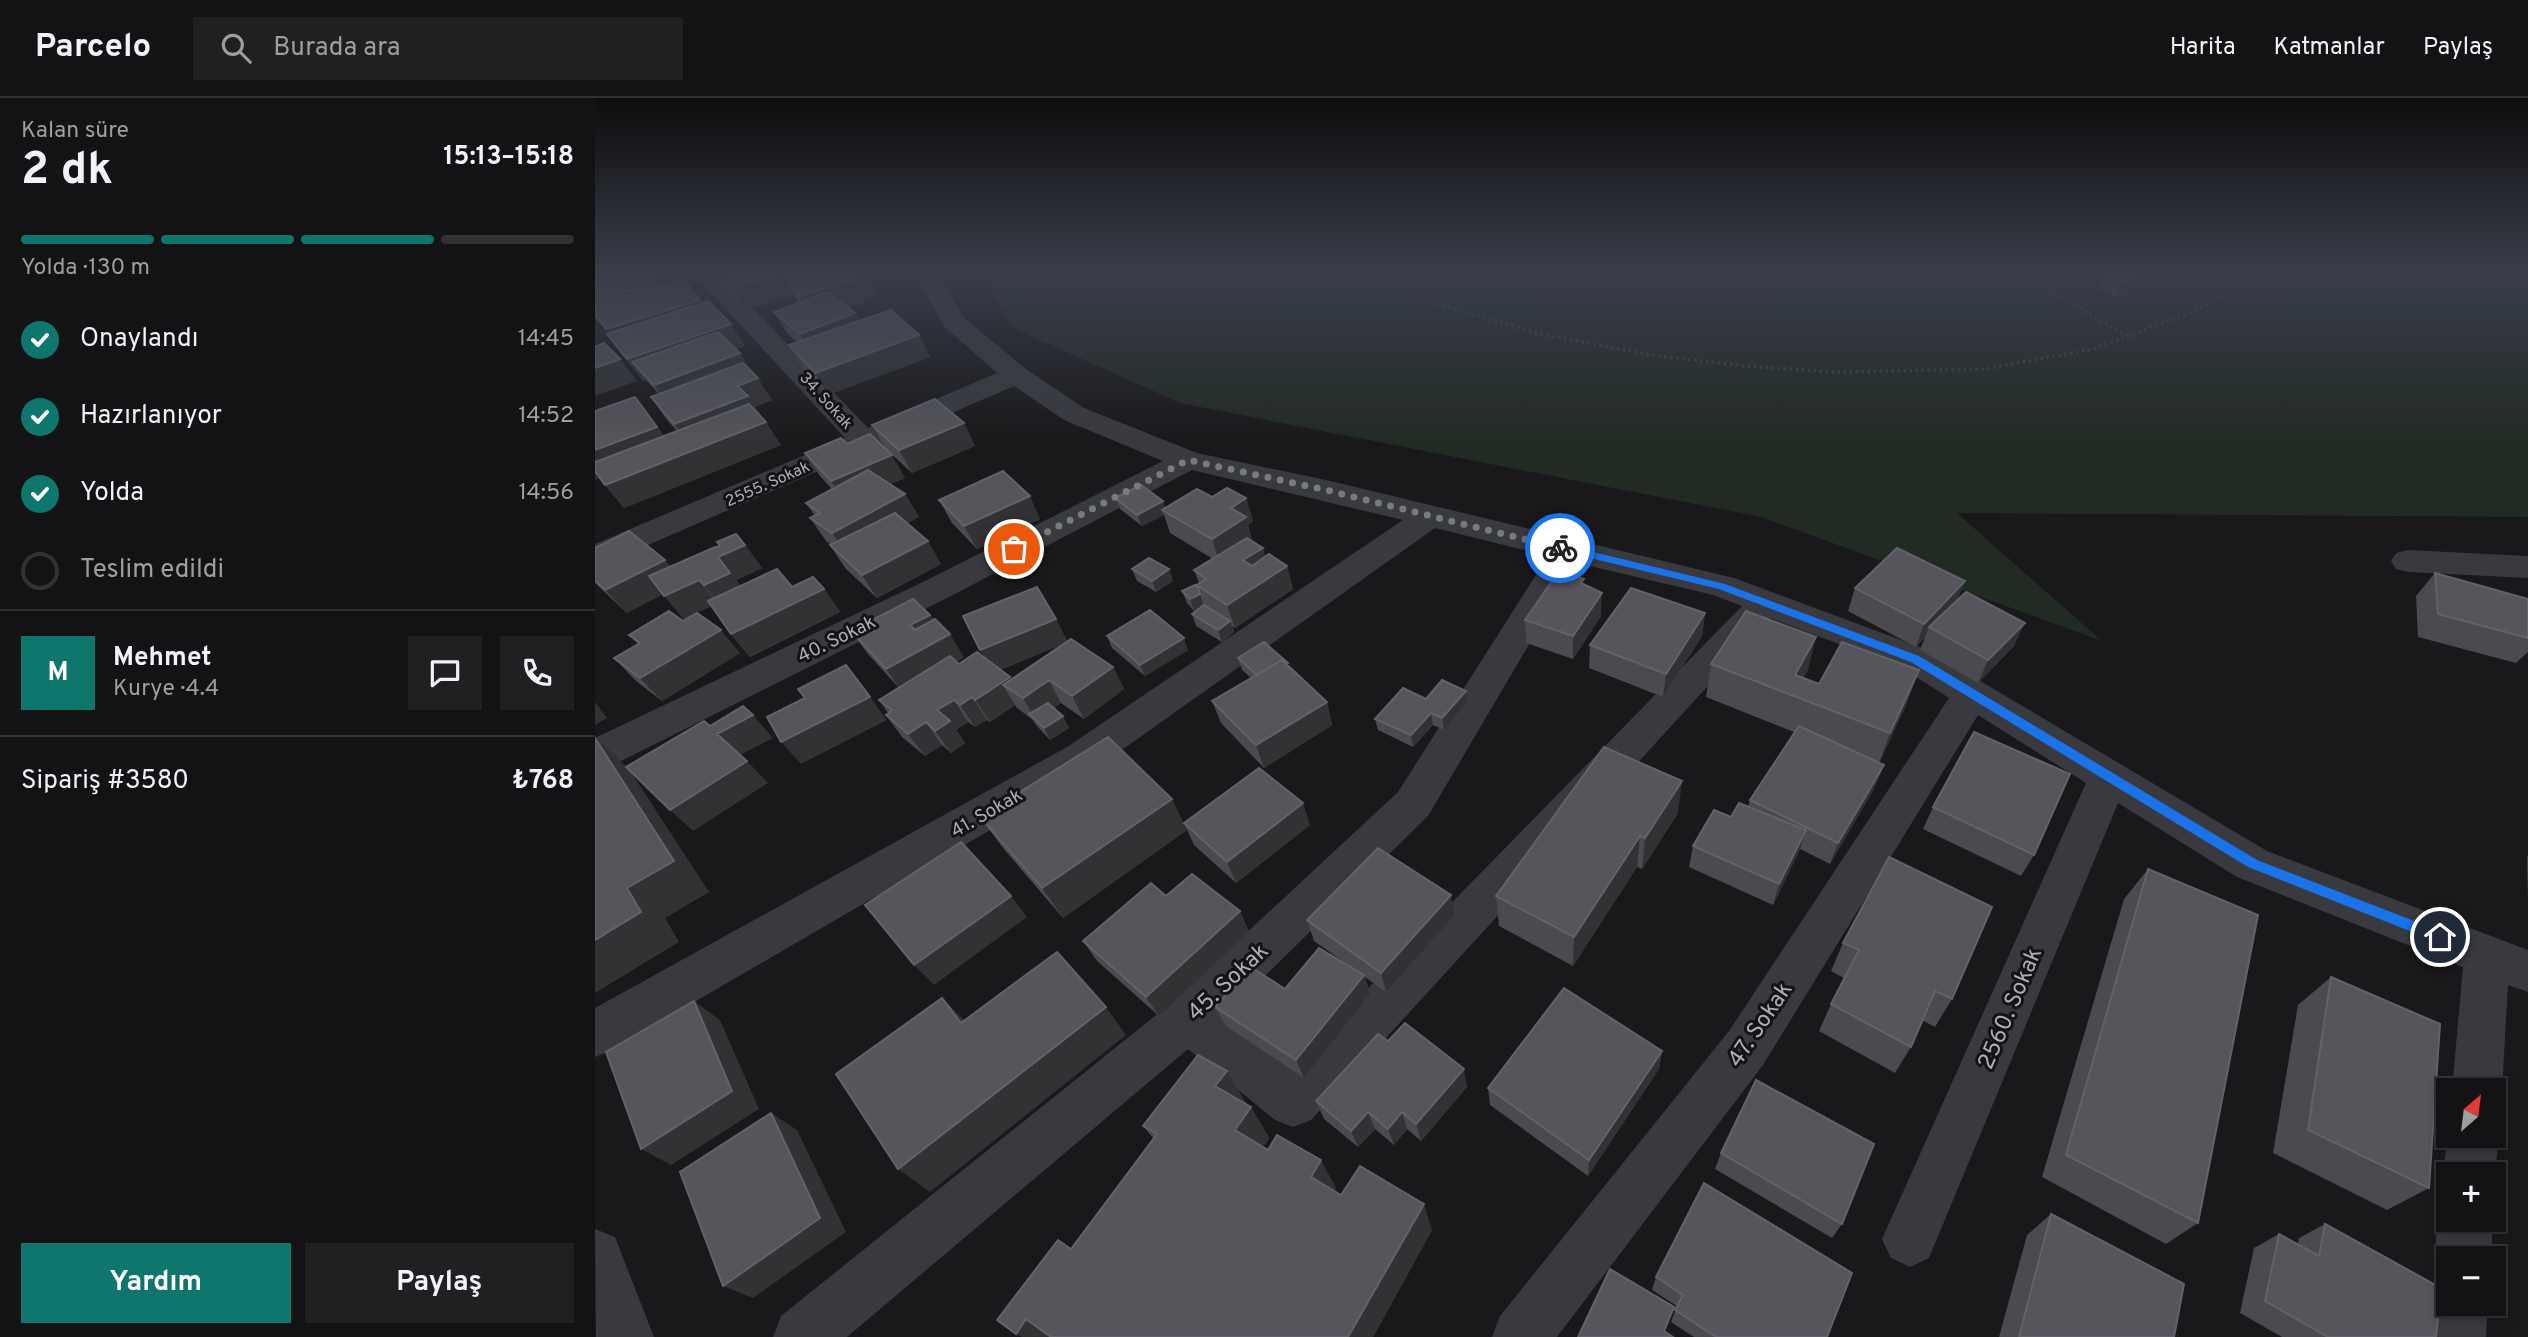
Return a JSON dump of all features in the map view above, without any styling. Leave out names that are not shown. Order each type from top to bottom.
[{"type":"street","name":"34. Sokak","points":[[758,328],[863,440]]},
{"type":"street","points":[[961,328],[1016,375],[1074,414],[1188,460],[1326,490],[1722,586],[1915,659],[2252,864],[2508,963],[2480,1078]]},
{"type":"street","name":"2555. Sokak","points":[[600,546],[1016,375]]},
{"type":"street","name":"40. Sokak","points":[[595,756],[927,594],[1188,460]]},
{"type":"street","name":"41. Sokak","points":[[595,1034],[1081,758],[1430,517]]},
{"type":"street","name":"45. Sokak","points":[[802,1337],[1188,1019],[1413,804],[1568,550]]},
{"type":"street","points":[[2407,561],[2528,567]]},
{"type":"street","points":[[1188,1019],[1293,1102],[1765,603]]},
{"type":"street","name":"47. Sokak","points":[[1521,1337],[1746,1048],[1972,693]]},
{"type":"street","name":"2560. Sokak","points":[[1910,1239],[2109,777]]},
{"type":"street","points":[[595,1257],[625,1337]]},
{"type":"street","points":[[2457,1337],[2459,1316]]},
{"type":"path","points":[[1520,328],[1652,355],[1745,366],[1835,372],[1984,369],[2093,349],[2150,328]]},
{"type":"path","points":[[2113,328],[2128,336]]},
{"type":"shaded area","points":[[1013,328],[2528,328],[2528,517],[1957,513],[2102,641],[1761,517],[1180,403]]},
{"type":"building","points":[[626,328],[720,328],[627,359],[607,334]]},
{"type":"building","points":[[793,328],[816,328],[800,334]]},
{"type":"building","points":[[839,328],[911,328],[919,335],[815,373],[789,345]]},
{"type":"building","points":[[718,332],[740,353],[654,385],[632,362]]},
{"type":"building","points":[[604,343],[620,359],[595,368],[595,347]]},
{"type":"building","points":[[743,363],[758,378],[737,386],[748,396],[674,424],[651,397]]},
{"type":"building","points":[[635,397],[657,427],[595,450],[595,411]]},
{"type":"building","points":[[935,399],[964,423],[899,450],[872,425]]},
{"type":"building","points":[[749,404],[766,422],[605,485],[595,471],[595,462]]},
{"type":"building","points":[[870,434],[892,455],[831,481],[805,453],[841,438],[847,444]]},
{"type":"building","points":[[868,470],[905,494],[832,533],[810,518],[820,513],[806,503]]},
{"type":"building","points":[[1003,471],[1030,496],[964,526],[939,500]]},
{"type":"building","points":[[1141,485],[1163,501],[1137,515],[1115,498]]},
{"type":"building","points":[[1227,488],[1246,498],[1231,508],[1246,517],[1212,539],[1162,510],[1197,489],[1212,497]]},
{"type":"building","points":[[895,513],[928,541],[862,575],[830,545]]},
{"type":"building","points":[[629,531],[665,560],[605,590],[595,580],[595,548]]},
{"type":"building","points":[[736,534],[745,545],[718,557],[730,573],[704,585],[699,580],[664,596],[649,576],[720,546],[717,542]]},
{"type":"building","points":[[1247,538],[1263,548],[1243,560],[1252,566],[1269,554],[1287,566],[1227,605],[1197,585],[1206,579],[1194,570]]},
{"type":"building","points":[[1897,548],[1965,581],[1924,624],[1855,588]]},
{"type":"building","points":[[1149,558],[1169,569],[1152,581],[1132,569]]},
{"type":"building","points":[[777,569],[792,587],[813,577],[824,589],[731,634],[708,601]]},
{"type":"building","points":[[1559,571],[1584,579],[1581,583],[1602,593],[1573,636],[1525,620]]},
{"type":"building","points":[[2435,573],[2528,599],[2528,638],[2438,614]]},
{"type":"building","points":[[1195,585],[1200,594],[1190,599],[1182,591]]},
{"type":"building","points":[[1037,587],[1056,619],[980,650],[963,616]]},
{"type":"building","points":[[1631,588],[1705,613],[1666,674],[1590,645]]},
{"type":"building","points":[[1966,592],[2025,623],[1988,660],[1929,627]]},
{"type":"building","points":[[913,599],[930,615],[910,625],[915,630],[935,619],[950,634],[886,669],[851,631]]},
{"type":"building","points":[[1204,605],[1230,621],[1218,630],[1192,614]]},
{"type":"building","points":[[1150,610],[1184,638],[1140,665],[1107,636]]},
{"type":"building","points":[[669,611],[683,621],[697,613],[721,630],[640,678],[614,658],[640,643],[629,635]]},
{"type":"building","points":[[1746,611],[1816,637],[1795,675],[1819,684],[1842,642],[1919,670],[1890,733],[1711,664]]},
{"type":"building","points":[[1071,639],[1113,667],[1072,696],[1049,680],[1023,698],[1003,685]]},
{"type":"building","points":[[1264,642],[1288,663],[1282,660],[1257,675],[1238,658]]},
{"type":"building","points":[[977,652],[1010,677],[975,700],[972,697],[960,705],[954,700],[937,710],[950,721],[935,731],[926,722],[908,734],[886,715],[892,710],[879,700],[950,656],[959,664]]},
{"type":"building","points":[[1282,660],[1327,702],[1256,745],[1212,701]]},
{"type":"building","points":[[846,665],[870,697],[781,742],[767,717],[805,698],[798,689]]},
{"type":"building","points":[[1442,680],[1466,691],[1442,718],[1431,713],[1411,735],[1375,719],[1403,688],[1426,699]]},
{"type":"building","points":[[1048,703],[1063,716],[1044,728],[1029,714]]},
{"type":"building","points":[[743,706],[753,715],[717,734],[747,761],[670,810],[626,767],[704,721],[710,726]]},
{"type":"building","points":[[1799,726],[1884,765],[1838,843],[1750,800]]},
{"type":"building","points":[[1974,732],[2070,774],[2034,855],[1933,807]]},
{"type":"building","points":[[1108,737],[1172,799],[1042,888],[980,817]]},
{"type":"building","points":[[595,738],[674,861],[627,888],[641,912],[595,940]]},
{"type":"building","points":[[1604,747],[1682,781],[1645,838],[1640,836],[1574,937],[1496,896]]},
{"type":"building","points":[[1259,768],[1303,803],[1227,862],[1184,823]]},
{"type":"building","points":[[1739,803],[1806,830],[1779,884],[1693,846],[1714,810],[1731,817]]},
{"type":"building","points":[[961,842],[1011,896],[914,965],[865,905]]},
{"type":"building","points":[[1378,848],[1451,895],[1381,973],[1307,920]]},
{"type":"building","points":[[1889,857],[1992,907],[1952,999],[1935,991],[1911,1047],[1831,1004],[1859,950],[1843,943]]},
{"type":"building","points":[[2148,869],[2258,915],[2198,1223],[2066,1155]]},
{"type":"building","points":[[1192,874],[1240,911],[1146,997],[1083,941],[1151,883],[1166,896]]},
{"type":"building","points":[[1319,948],[1364,975],[1296,1060],[1215,1007],[1251,967],[1285,989]]},
{"type":"building","points":[[1057,952],[1106,1007],[898,1169],[836,1074],[942,998],[961,1023]]},
{"type":"building","points":[[2331,977],[2440,1024],[2429,1188],[2308,1130]]},
{"type":"building","points":[[1564,988],[1662,1051],[1589,1160],[1488,1088]]},
{"type":"building","points":[[694,1001],[732,1091],[641,1149],[606,1052]]},
{"type":"building","points":[[1405,1023],[1464,1069],[1416,1124],[1402,1112],[1388,1129],[1368,1112],[1351,1131],[1316,1101],[1378,1034],[1388,1041]]},
{"type":"building","points":[[1198,1055],[1227,1071],[1215,1086],[1251,1107],[1235,1130],[1268,1150],[1277,1135],[1321,1160],[1311,1177],[1341,1195],[1360,1166],[1424,1204],[1348,1337],[1051,1337],[1026,1319],[1016,1334],[997,1320],[1058,1240],[1071,1249],[1157,1134],[1143,1126]]},
{"type":"building","points":[[1756,1080],[1874,1144],[1842,1224],[1721,1153]]},
{"type":"building","points":[[771,1113],[820,1218],[723,1286],[680,1172]]},
{"type":"building","points":[[1704,1183],[1852,1273],[1827,1337],[1716,1337],[1675,1310],[1683,1295],[1656,1277]]},
{"type":"building","points":[[2051,1214],[2184,1284],[2174,1337],[2019,1337]]},
{"type":"building","points":[[2325,1224],[2436,1285],[2436,1316],[2438,1316],[2436,1337],[2328,1337],[2265,1301],[2279,1234],[2319,1256]]},
{"type":"building","points":[[1610,1269],[1674,1307],[1664,1331],[1673,1337],[1578,1337]]},
{"type":"way so far","points":[[1014,549],[1188,460],[1326,490],[1560,548]]},
{"type":"route","points":[[1560,548],[1722,586],[1915,659],[2252,864],[2440,937]]}]
